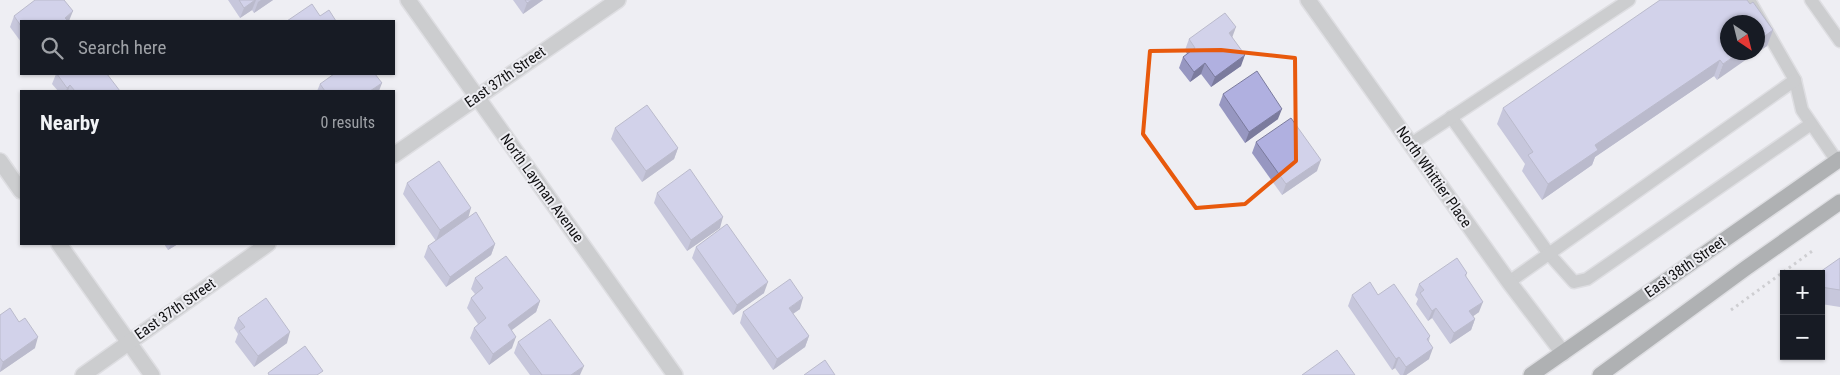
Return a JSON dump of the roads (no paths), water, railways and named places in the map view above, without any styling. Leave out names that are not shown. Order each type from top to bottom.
[{"type":"main road","name":"East 38th Street","points":[[1531,375],[1838,160]]},
{"type":"main road","points":[[1600,375],[1840,202]]},
{"type":"street","name":"North Layman Avenue","points":[[408,0],[675,375]]},
{"type":"street","name":"East 37th Street","points":[[395,154],[618,0]]},
{"type":"street","name":"North Whittier Place","points":[[1308,0],[1509,282],[1563,353]]},
{"type":"street","points":[[0,161],[20,190]]},
{"type":"street","points":[[60,245],[152,375]]},
{"type":"street","name":"East 37th Street","points":[[82,375],[267,245]]},
{"type":"lane","points":[[1411,144],[1629,0]]},
{"type":"lane","points":[[1749,0],[1795,80],[1802,110],[1838,160]]},
{"type":"lane","points":[[1811,0],[1840,41]]},
{"type":"lane","points":[[1509,282],[1795,80]]},
{"type":"lane","points":[[1451,117],[1549,254],[1574,282],[1587,279],[1811,124]]}]
